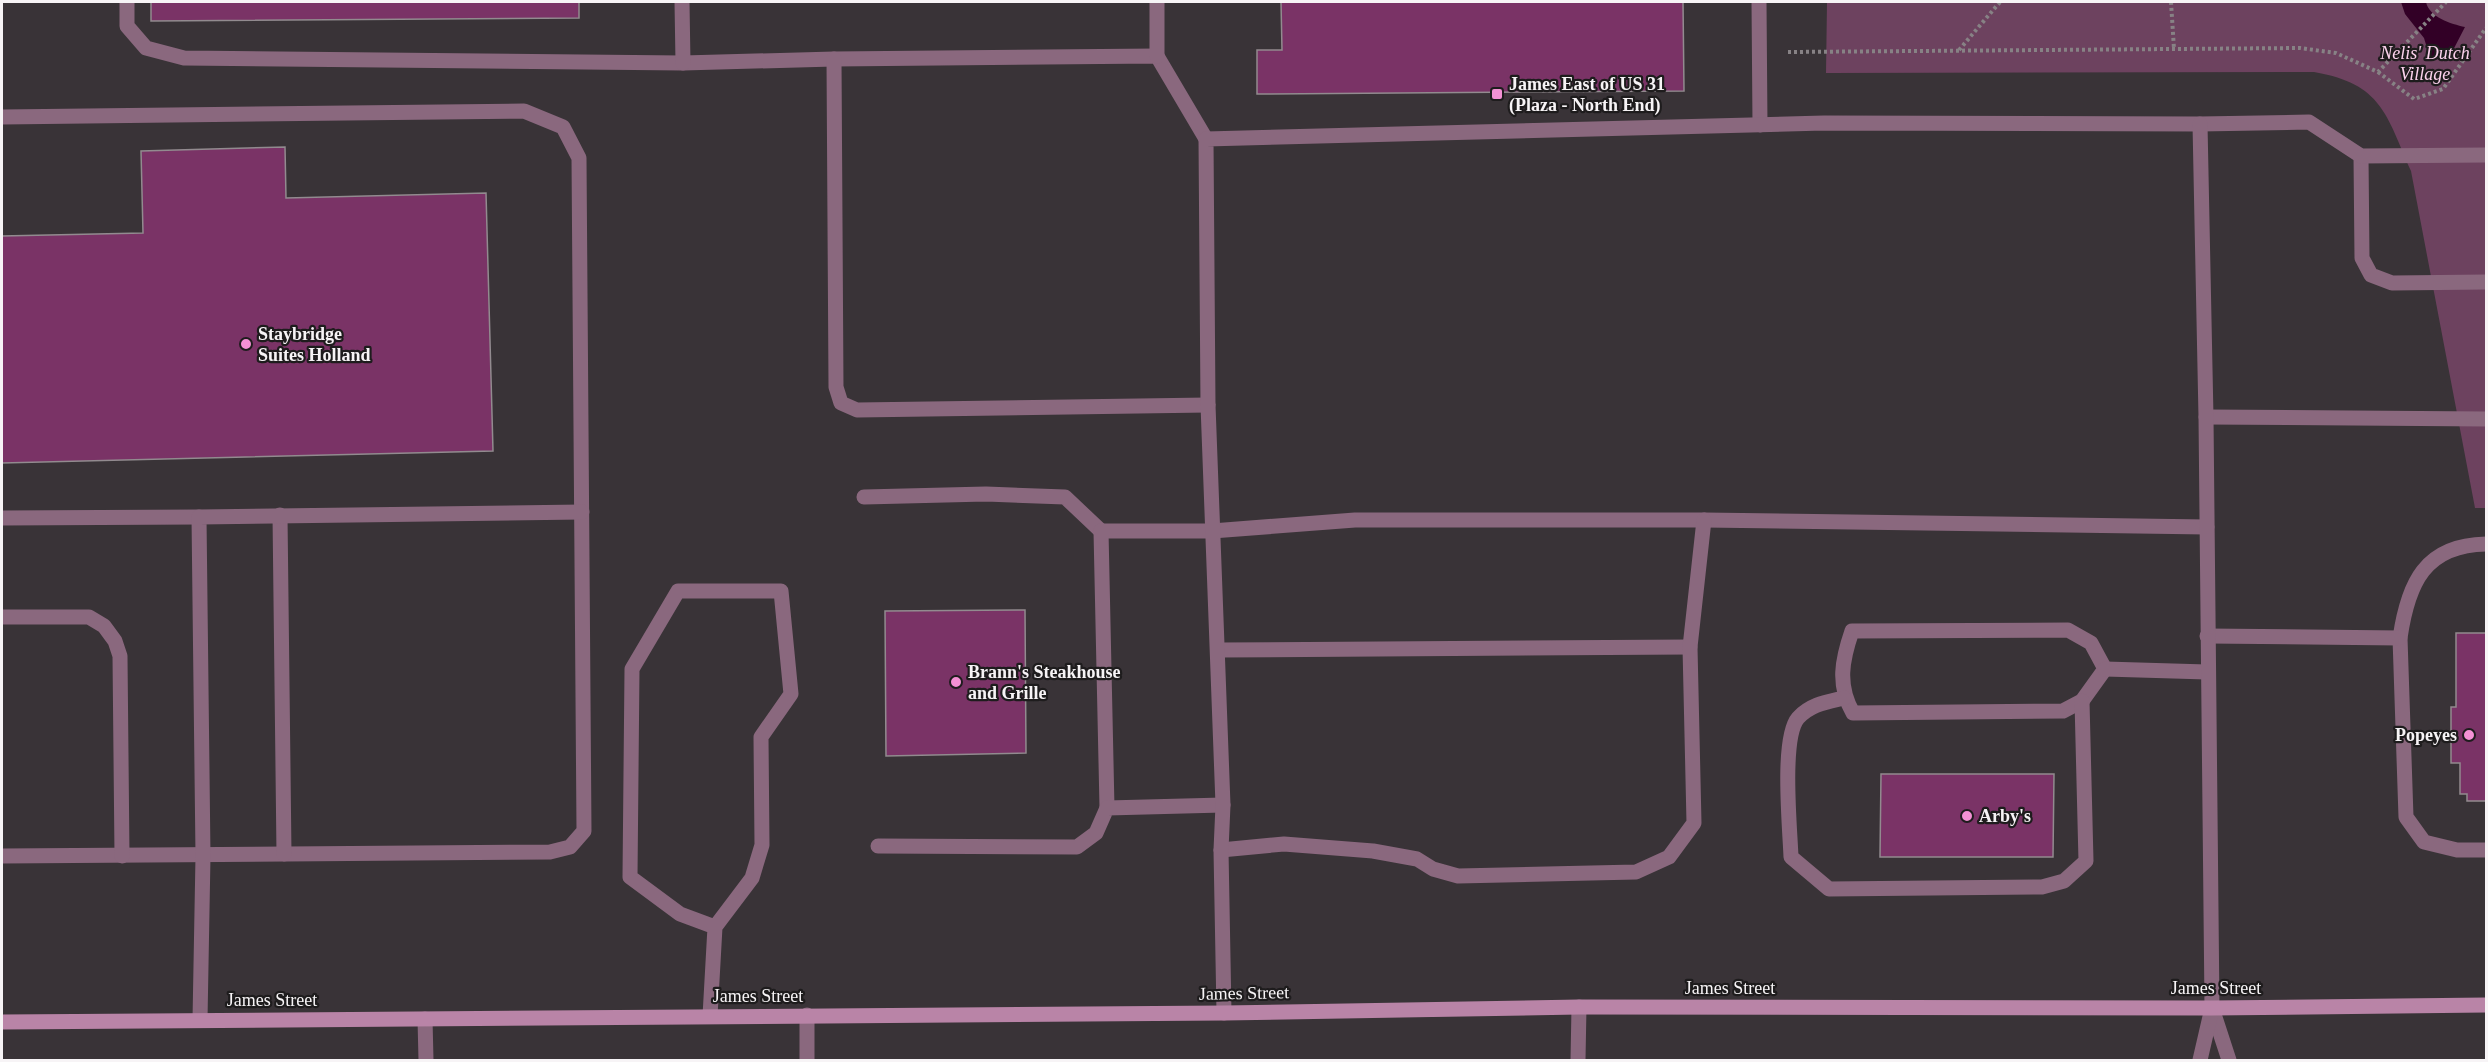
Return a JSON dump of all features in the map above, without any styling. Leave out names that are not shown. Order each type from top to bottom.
[{"type":"street","name":"James Street","points":[[2,1022],[1224,1013],[1579,1008],[2212,1008],[2487,1005]]},
{"type":"lane","points":[[127,2],[127,26],[146,48],[184,58],[683,63],[1157,56]]},
{"type":"lane","points":[[682,2],[683,63]]},
{"type":"lane","points":[[1157,2],[1157,56],[1206,139],[1208,405],[1223,805],[1221,850],[1224,1013]]},
{"type":"lane","points":[[1759,2],[1760,124]]},
{"type":"lane","points":[[834,59],[836,387],[841,403],[857,410],[1208,405]]},
{"type":"lane","points":[[2,117],[524,111],[563,127],[579,158],[584,831],[570,848],[550,852],[2,856]]},
{"type":"lane","points":[[1206,139],[1760,124],[2309,122],[2361,156],[2487,155]]},
{"type":"lane","points":[[2200,124],[2206,417],[2212,1008],[2200,1060]]},
{"type":"lane","points":[[2361,156],[2362,258],[2371,275],[2392,283],[2487,282]]},
{"type":"lane","points":[[2206,417],[2487,419]]},
{"type":"lane","points":[[864,497],[986,494],[1065,497],[1101,531],[1212,531],[1354,520],[1704,520],[2207,527]]},
{"type":"lane","points":[[2,518],[582,512]]},
{"type":"lane","points":[[280,516],[284,855]]},
{"type":"lane","points":[[199,517],[203,856],[200,1020]]},
{"type":"lane","points":[[1221,850],[1284,844],[1373,851],[1417,859],[1433,869],[1458,876],[1636,872],[1669,857],[1694,823],[1690,647],[1704,520]]},
{"type":"lane","points":[[878,846],[1077,848],[1096,833],[1107,808],[1101,531]]},
{"type":"lane","points":[[2487,544],[2453,548],[2432,560],[2414,586],[2404,610],[2400,638],[2406,817],[2424,842],[2457,850],[2487,850]]},
{"type":"lane","points":[[710,1016],[715,927],[752,878],[762,845],[761,737],[791,694],[781,591],[678,591],[632,669],[630,877],[680,914],[715,927]]},
{"type":"lane","points":[[2,617],[88,617],[104,626],[115,641],[120,656],[122,856]]},
{"type":"lane","points":[[2068,630],[2091,643],[2105,669],[2082,701],[2062,711],[1853,713],[1844,698],[1841,675],[1843,656],[1852,631],[2068,630]]},
{"type":"lane","points":[[2207,636],[2400,638]]},
{"type":"lane","points":[[1218,650],[1690,647]]},
{"type":"lane","points":[[2105,669],[2207,672]]},
{"type":"lane","points":[[1844,698],[1814,705],[1796,720],[1788,752],[1791,857],[1829,889],[2042,887],[2064,881],[2086,861],[2082,701]]},
{"type":"lane","points":[[1107,808],[1223,805]]},
{"type":"lane","points":[[1578,1060],[1579,1008]]},
{"type":"lane","points":[[2212,1008],[2229,1060]]},
{"type":"lane","points":[[807,1015],[807,1060]]},
{"type":"lane","points":[[425,1019],[426,1060]]},
{"type":"path","points":[[1959,50],[2000,2]]},
{"type":"path","points":[[2171,2],[2174,49]]},
{"type":"path","points":[[2378,72],[2444,2]]},
{"type":"path","points":[[1786,52],[2300,48],[2336,53],[2378,72],[2414,99],[2443,89],[2487,28]]},
{"type":"green space","name":"Nelis' Dutch Village","points":[[1827,2],[2486,2],[2486,508],[2475,508],[2411,171],[2387,118],[2368,94],[2337,77],[2314,72],[1826,73]]},
{"type":"shaded area","points":[[2401,2],[2426,2],[2436,16],[2465,27],[2449,58],[2430,58],[2424,38],[2405,14]]},
{"type":"building","points":[[151,2],[579,2],[579,18],[151,21]]},
{"type":"building","points":[[1281,2],[1683,2],[1684,91],[1257,94],[1257,50],[1282,50]]},
{"type":"building","name":"Staybridge Suites Holland","points":[[285,147],[286,198],[486,193],[493,451],[2,463],[2,236],[143,233],[141,151]]},
{"type":"building","name":"Brann's Steakhouse and Grille","points":[[1025,610],[1026,753],[886,756],[885,611]]},
{"type":"building","name":"Popeyes","points":[[2456,633],[2486,633],[2486,801],[2467,801],[2467,794],[2460,794],[2460,763],[2451,763],[2451,707],[2456,707]]},
{"type":"building","name":"Arby's","points":[[1881,774],[2054,774],[2053,857],[1880,857]]},
{"type":"place","name":"James East of US 31 (Plaza - North End)","points":[[1497,94]]},
{"type":"place","name":"Staybridge Suites Holland","points":[[246,344]]},
{"type":"place","name":"Brann's Steakhouse and Grille","points":[[956,682]]},
{"type":"place","name":"Popeyes","points":[[2469,735]]},
{"type":"place","name":"Arby's","points":[[1967,816]]}]
